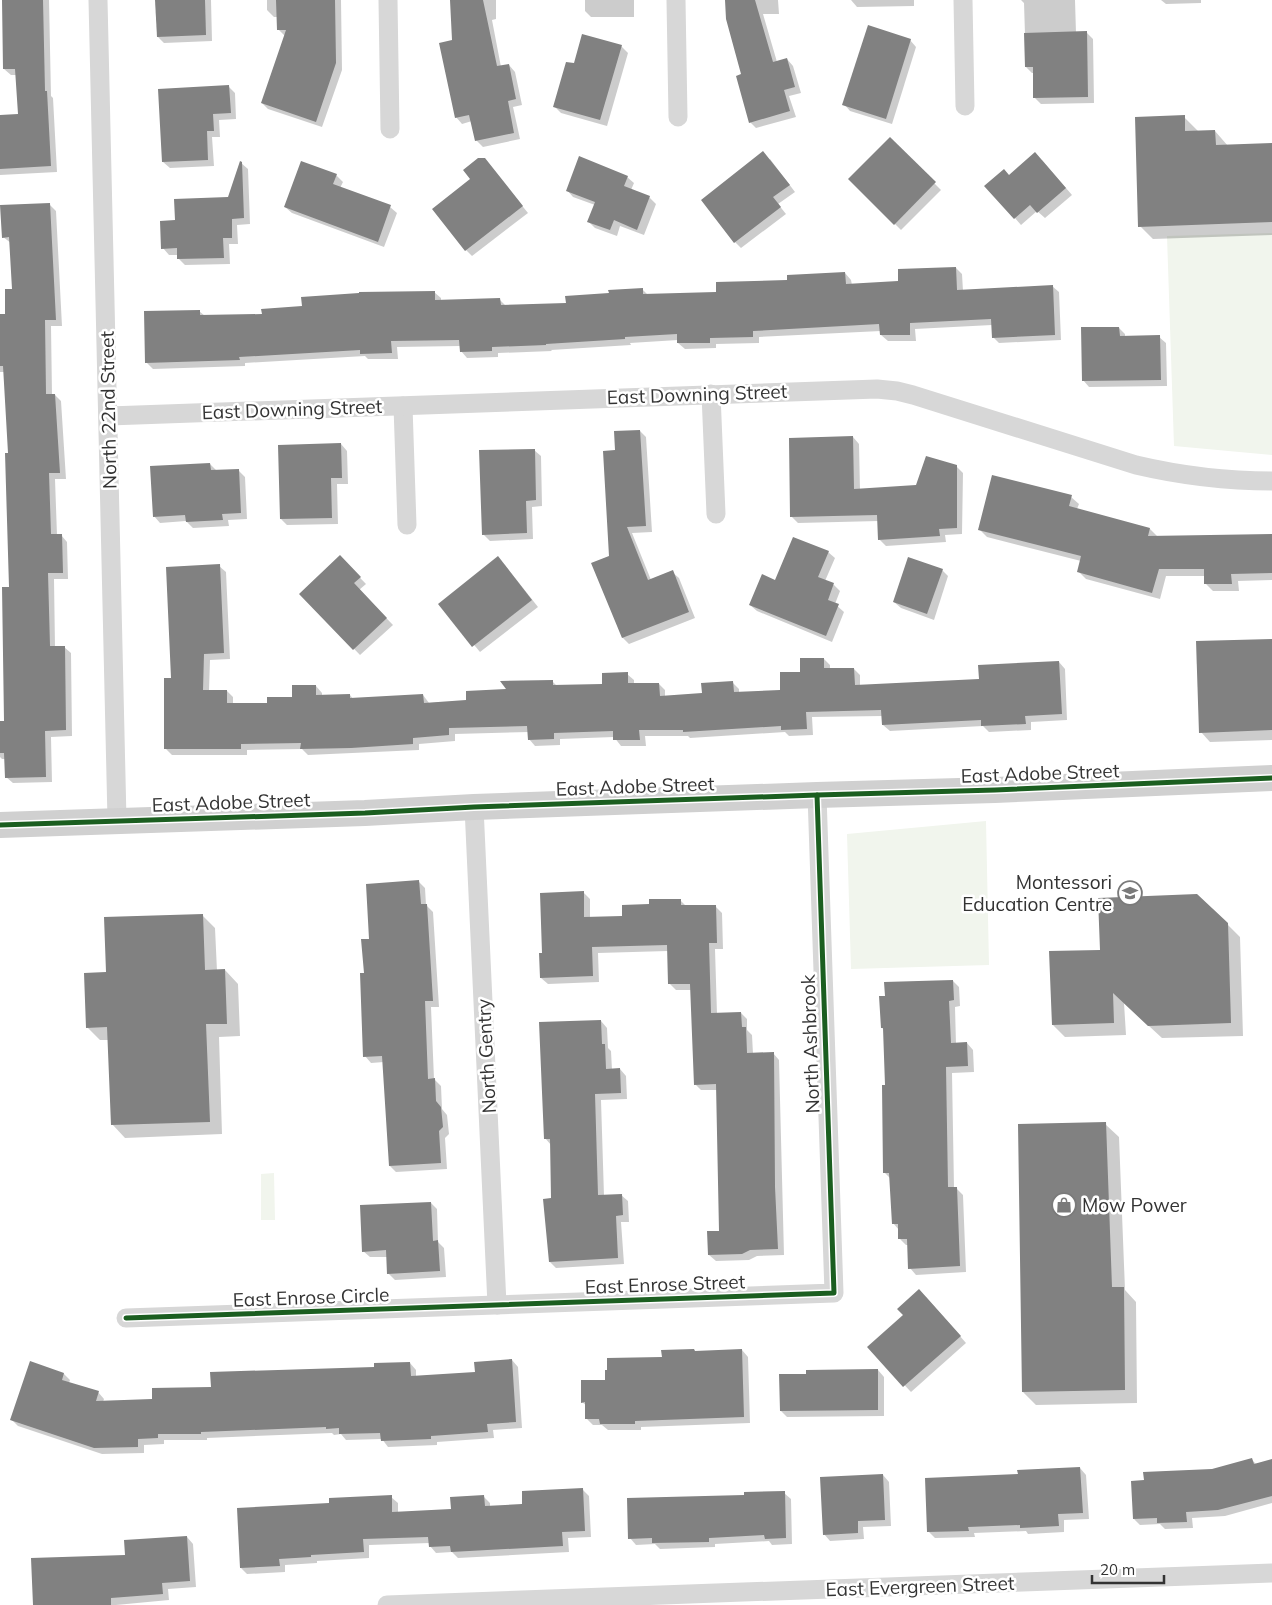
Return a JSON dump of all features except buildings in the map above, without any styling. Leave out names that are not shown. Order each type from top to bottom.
[{"type":"street","name":"North 22nd Street","points":[[98,0],[118,820]]},
{"type":"street","points":[[388,0],[390,129]]},
{"type":"street","points":[[676,0],[678,117]]},
{"type":"street","points":[[963,0],[965,106]]},
{"type":"street","name":"East Downing Street","points":[[109,416],[859,388],[877,389],[897,391],[1164,472],[1222,480],[1272,481]]},
{"type":"street","points":[[711,394],[716,514]]},
{"type":"street","points":[[402,406],[407,525]]},
{"type":"street","name":"East Adobe Street","points":[[0,824],[365,813],[1272,778]]},
{"type":"street","name":"North Ashbrook","points":[[817,795],[834,1293]]},
{"type":"street","name":"North Gentry","points":[[474,808],[497,1305]]},
{"type":"street","name":"East Enrose Street","points":[[497,1305],[834,1293]]},
{"type":"street","name":"East Enrose Circle","points":[[126,1318],[497,1305]]},
{"type":"street","name":"East Evergreen Street","points":[[387,1605],[1272,1573]]},
{"type":"shaded area","points":[[1272,233],[1272,455],[1174,446],[1167,236]]},
{"type":"shaded area","points":[[986,821],[989,965],[851,969],[847,834]]},
{"type":"shaded area","points":[[274,1173],[275,1220],[261,1220],[261,1174]]},
{"type":"cycle path","points":[[0,825],[995,790],[1272,778]]},
{"type":"cycle path","points":[[126,1318],[834,1293],[817,795]]},
{"type":"place","name":"Montessori Education Centre","points":[[1130,893]]},
{"type":"place","name":"Mow Power","points":[[1064,1205]]}]
